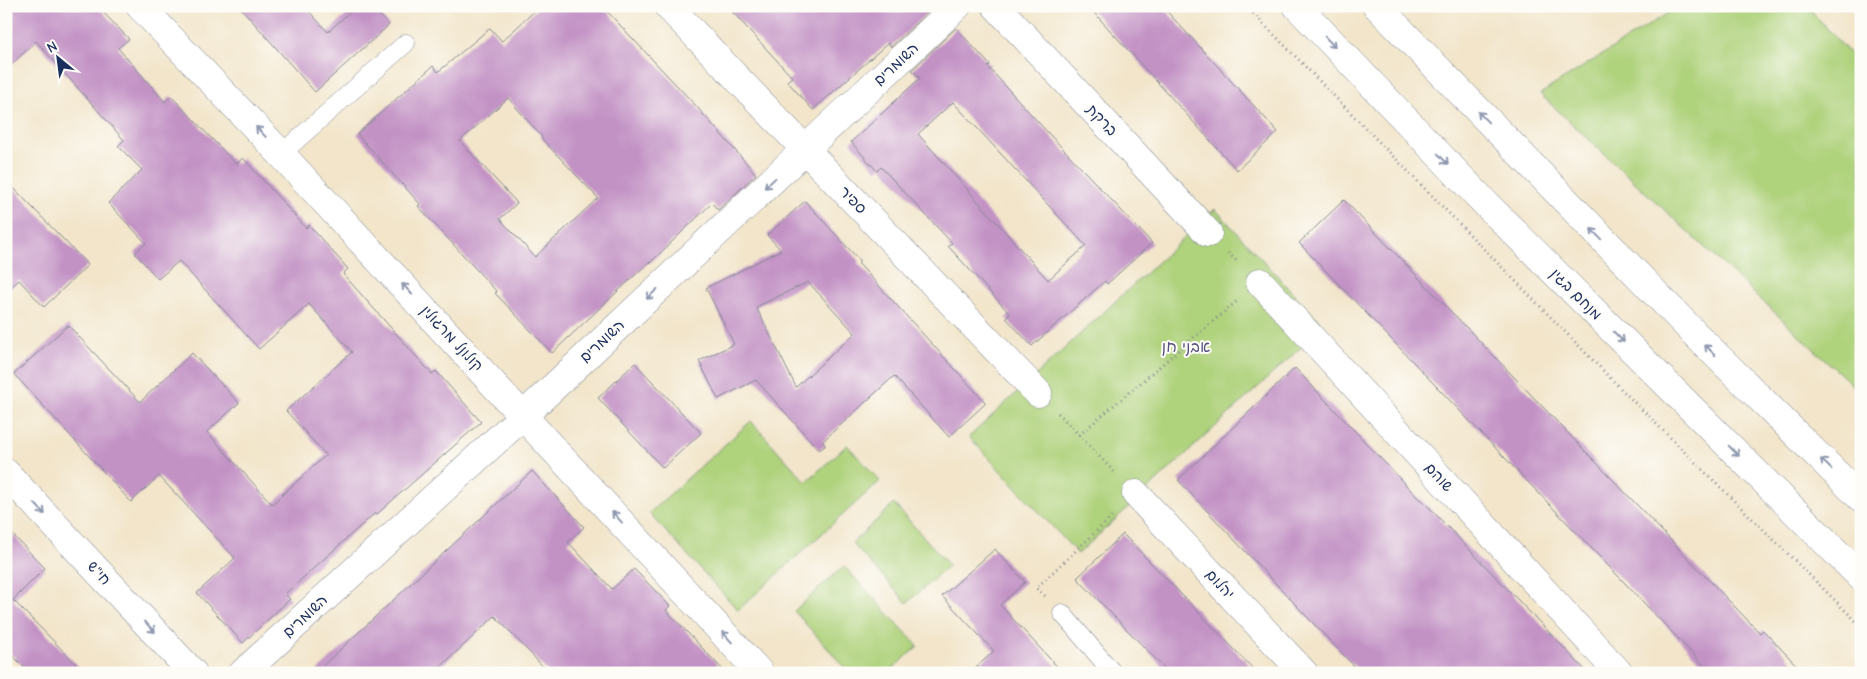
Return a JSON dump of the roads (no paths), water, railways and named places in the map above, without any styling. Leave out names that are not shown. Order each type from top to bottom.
[{"type":"street","name":"קולונל מרגולין","points":[[140,6],[524,415],[760,673]]},
{"type":"street","name":"ספיר","points":[[668,6],[1038,393]]},
{"type":"street","name":"השומרים","points":[[243,673],[524,415],[957,6]]},
{"type":"street","name":"ברקת","points":[[996,6],[1208,233]]},
{"type":"street","name":"מנחם בגין","points":[[1297,6],[1487,205],[1861,577]]},
{"type":"street","points":[[1377,6],[1696,335],[1861,498]]},
{"type":"street","name":"שוהם","points":[[1260,282],[1619,673]]},
{"type":"street","name":"חי\"ש","points":[[6,473],[193,673]]},
{"type":"street","name":"יהלום","points":[[1136,494],[1304,673]]},
{"type":"lane","points":[[281,154],[406,42]]},
{"type":"lane","points":[[1062,613],[1113,673]]},
{"type":"district","name":"אבני חן","points":[[1186,346]]}]
